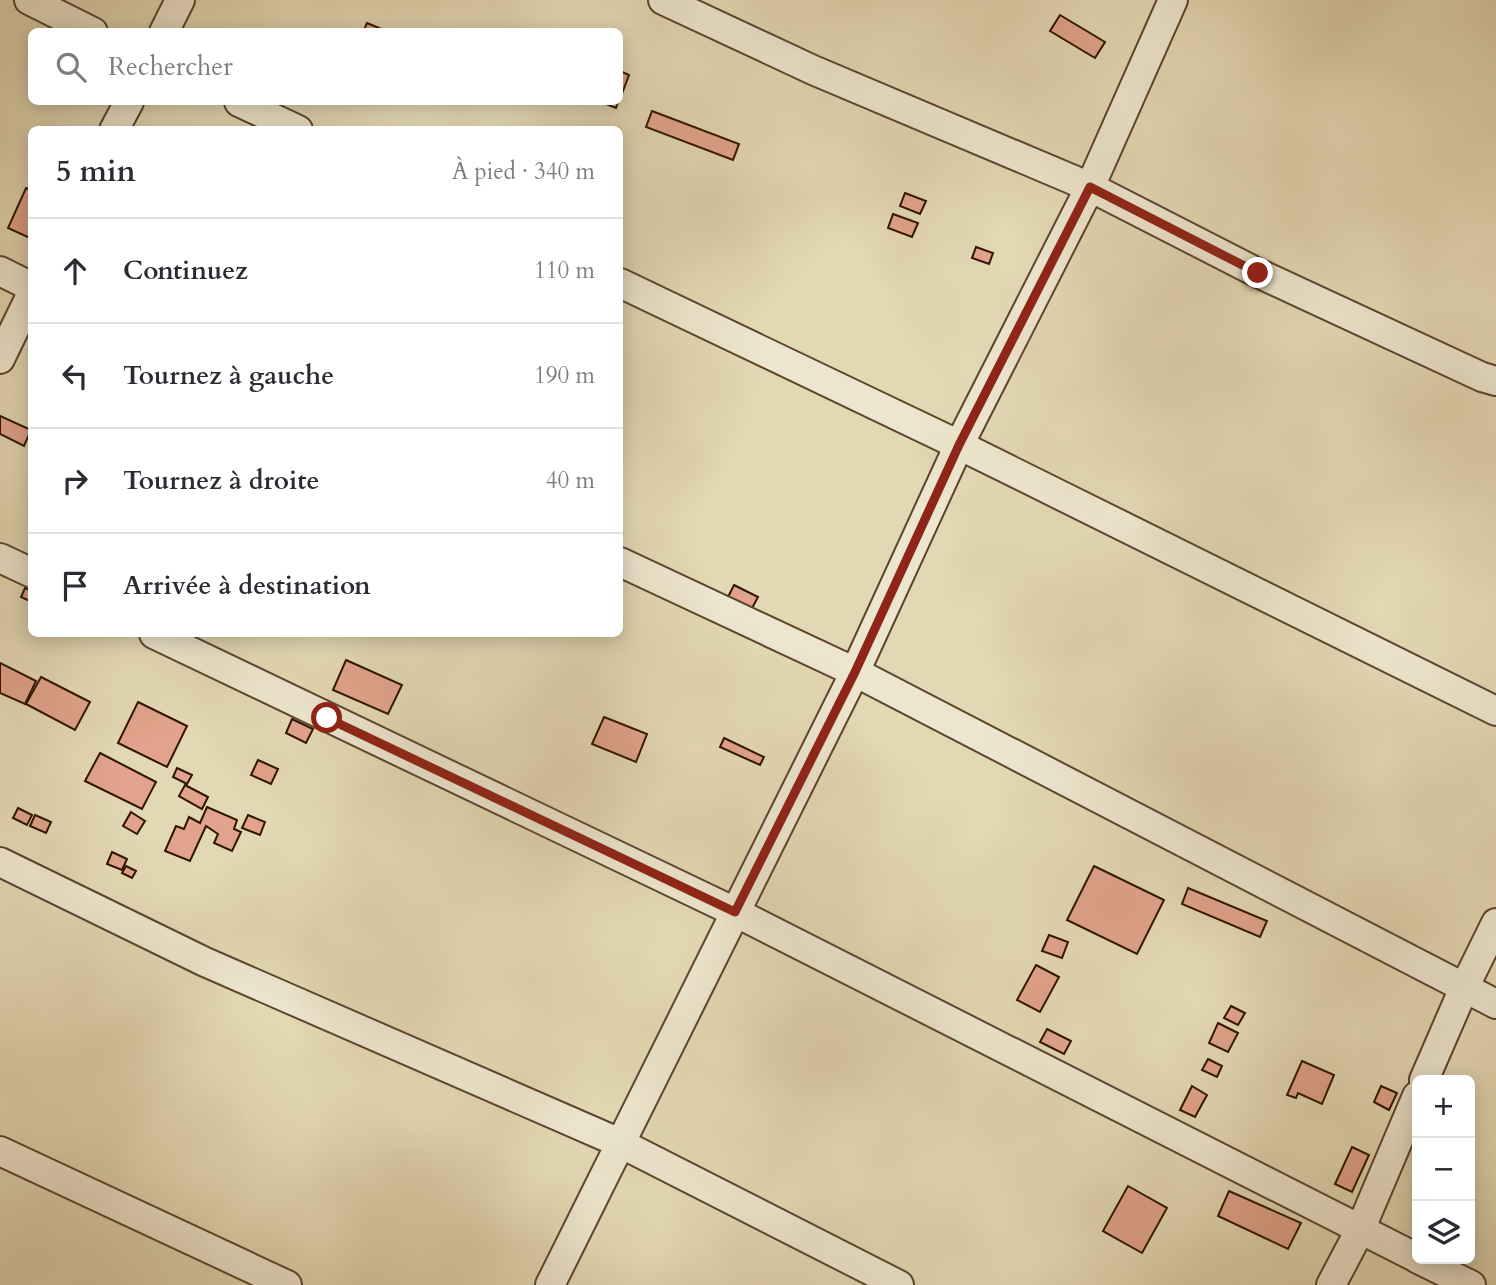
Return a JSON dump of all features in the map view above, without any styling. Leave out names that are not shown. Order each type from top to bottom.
[{"type":"street","points":[[29,0],[85,28]]},
{"type":"street","points":[[166,28],[180,0]]},
{"type":"street","points":[[663,0],[813,70],[1090,187],[1258,273],[1482,377],[1496,381]]},
{"type":"street","points":[[550,1285],[855,672],[959,445],[1090,187],[1173,0]]},
{"type":"street","points":[[116,126],[126,105]]},
{"type":"street","points":[[245,105],[290,126]]},
{"type":"street","points":[[0,271],[28,285]]},
{"type":"street","points":[[623,284],[959,445],[1496,711]]},
{"type":"street","points":[[0,359],[28,301]]},
{"type":"street","points":[[0,558],[28,571]]},
{"type":"street","points":[[623,563],[855,672],[1496,1004]]},
{"type":"street","points":[[160,637],[735,912],[1412,1256]]},
{"type":"street","points":[[0,862],[205,962],[620,1143],[899,1285]]},
{"type":"street","points":[[1426,1075],[1496,923]]},
{"type":"street","points":[[1331,1285],[1360,1230],[1412,1108]]},
{"type":"street","points":[[0,1151],[287,1285]]},
{"type":"street","points":[[1428,1264],[1471,1285]]},
{"type":"building","points":[[1060,15],[1105,42],[1095,58],[1050,31]]},
{"type":"building","points":[[367,23],[379,28],[365,28]]},
{"type":"building","points":[[623,72],[629,75],[623,91]]},
{"type":"building","points":[[652,111],[739,144],[733,160],[646,127]]},
{"type":"building","points":[[26,188],[28,237],[8,228]]},
{"type":"building","points":[[905,193],[926,201],[920,214],[900,206]]},
{"type":"building","points":[[893,214],[918,223],[912,237],[888,228]]},
{"type":"building","points":[[976,247],[993,253],[989,264],[972,258]]},
{"type":"building","points":[[0,416],[28,429],[24,446],[0,434]]},
{"type":"building","points":[[734,585],[758,597],[750,612],[726,601]]},
{"type":"building","points":[[25,588],[28,589],[28,600],[21,597]]},
{"type":"building","points":[[346,660],[402,685],[388,714],[333,690]]},
{"type":"building","points":[[0,663],[36,681],[25,704],[0,693]]},
{"type":"building","points":[[41,677],[90,702],[75,730],[26,704]]},
{"type":"building","points":[[138,702],[187,726],[167,767],[118,743]]},
{"type":"building","points":[[604,717],[647,734],[636,762],[592,744]]},
{"type":"building","points":[[292,719],[313,729],[306,743],[286,733]]},
{"type":"building","points":[[724,738],[764,757],[760,765],[720,747]]},
{"type":"building","points":[[100,753],[156,782],[142,809],[85,781]]},
{"type":"building","points":[[258,760],[278,769],[271,784],[251,775]]},
{"type":"building","points":[[177,768],[192,775],[187,784],[173,777]]},
{"type":"building","points":[[185,785],[208,797],[202,809],[179,796]]},
{"type":"building","points":[[207,807],[237,820],[234,829],[241,832],[232,851],[214,843],[218,834],[206,826],[190,861],[165,851],[176,826],[184,829],[189,817],[200,823]]},
{"type":"building","points":[[18,808],[32,815],[27,825],[13,818]]},
{"type":"building","points":[[131,812],[145,821],[137,834],[123,826]]},
{"type":"building","points":[[35,815],[51,822],[46,833],[30,826]]},
{"type":"building","points":[[248,815],[265,822],[260,835],[242,828]]},
{"type":"building","points":[[112,852],[127,859],[122,870],[107,864]]},
{"type":"building","points":[[126,866],[136,871],[132,878],[122,873]]},
{"type":"building","points":[[1094,866],[1164,900],[1137,954],[1067,920]]},
{"type":"building","points":[[1188,888],[1267,921],[1260,937],[1182,904]]},
{"type":"building","points":[[1049,935],[1068,942],[1062,958],[1042,951]]},
{"type":"building","points":[[1036,965],[1059,977],[1040,1012],[1017,1000]]},
{"type":"building","points":[[1231,1006],[1245,1013],[1238,1025],[1224,1018]]},
{"type":"building","points":[[1218,1023],[1238,1033],[1228,1052],[1209,1043]]},
{"type":"building","points":[[1047,1029],[1071,1041],[1064,1054],[1040,1042]]},
{"type":"building","points":[[1208,1059],[1222,1066],[1217,1077],[1202,1070]]},
{"type":"building","points":[[1302,1061],[1334,1075],[1322,1104],[1298,1093],[1296,1098],[1287,1095]]},
{"type":"building","points":[[1192,1086],[1207,1095],[1195,1117],[1180,1110]]},
{"type":"building","points":[[1381,1086],[1397,1093],[1389,1110],[1374,1102]]},
{"type":"building","points":[[1352,1147],[1369,1155],[1352,1192],[1335,1184]]},
{"type":"building","points":[[1128,1186],[1167,1208],[1142,1253],[1103,1231]]},
{"type":"building","points":[[1229,1191],[1301,1223],[1288,1249],[1218,1216]]},
{"type":"route","points":[[327,718],[735,912],[855,672],[959,445],[1090,187],[1258,273]]}]
